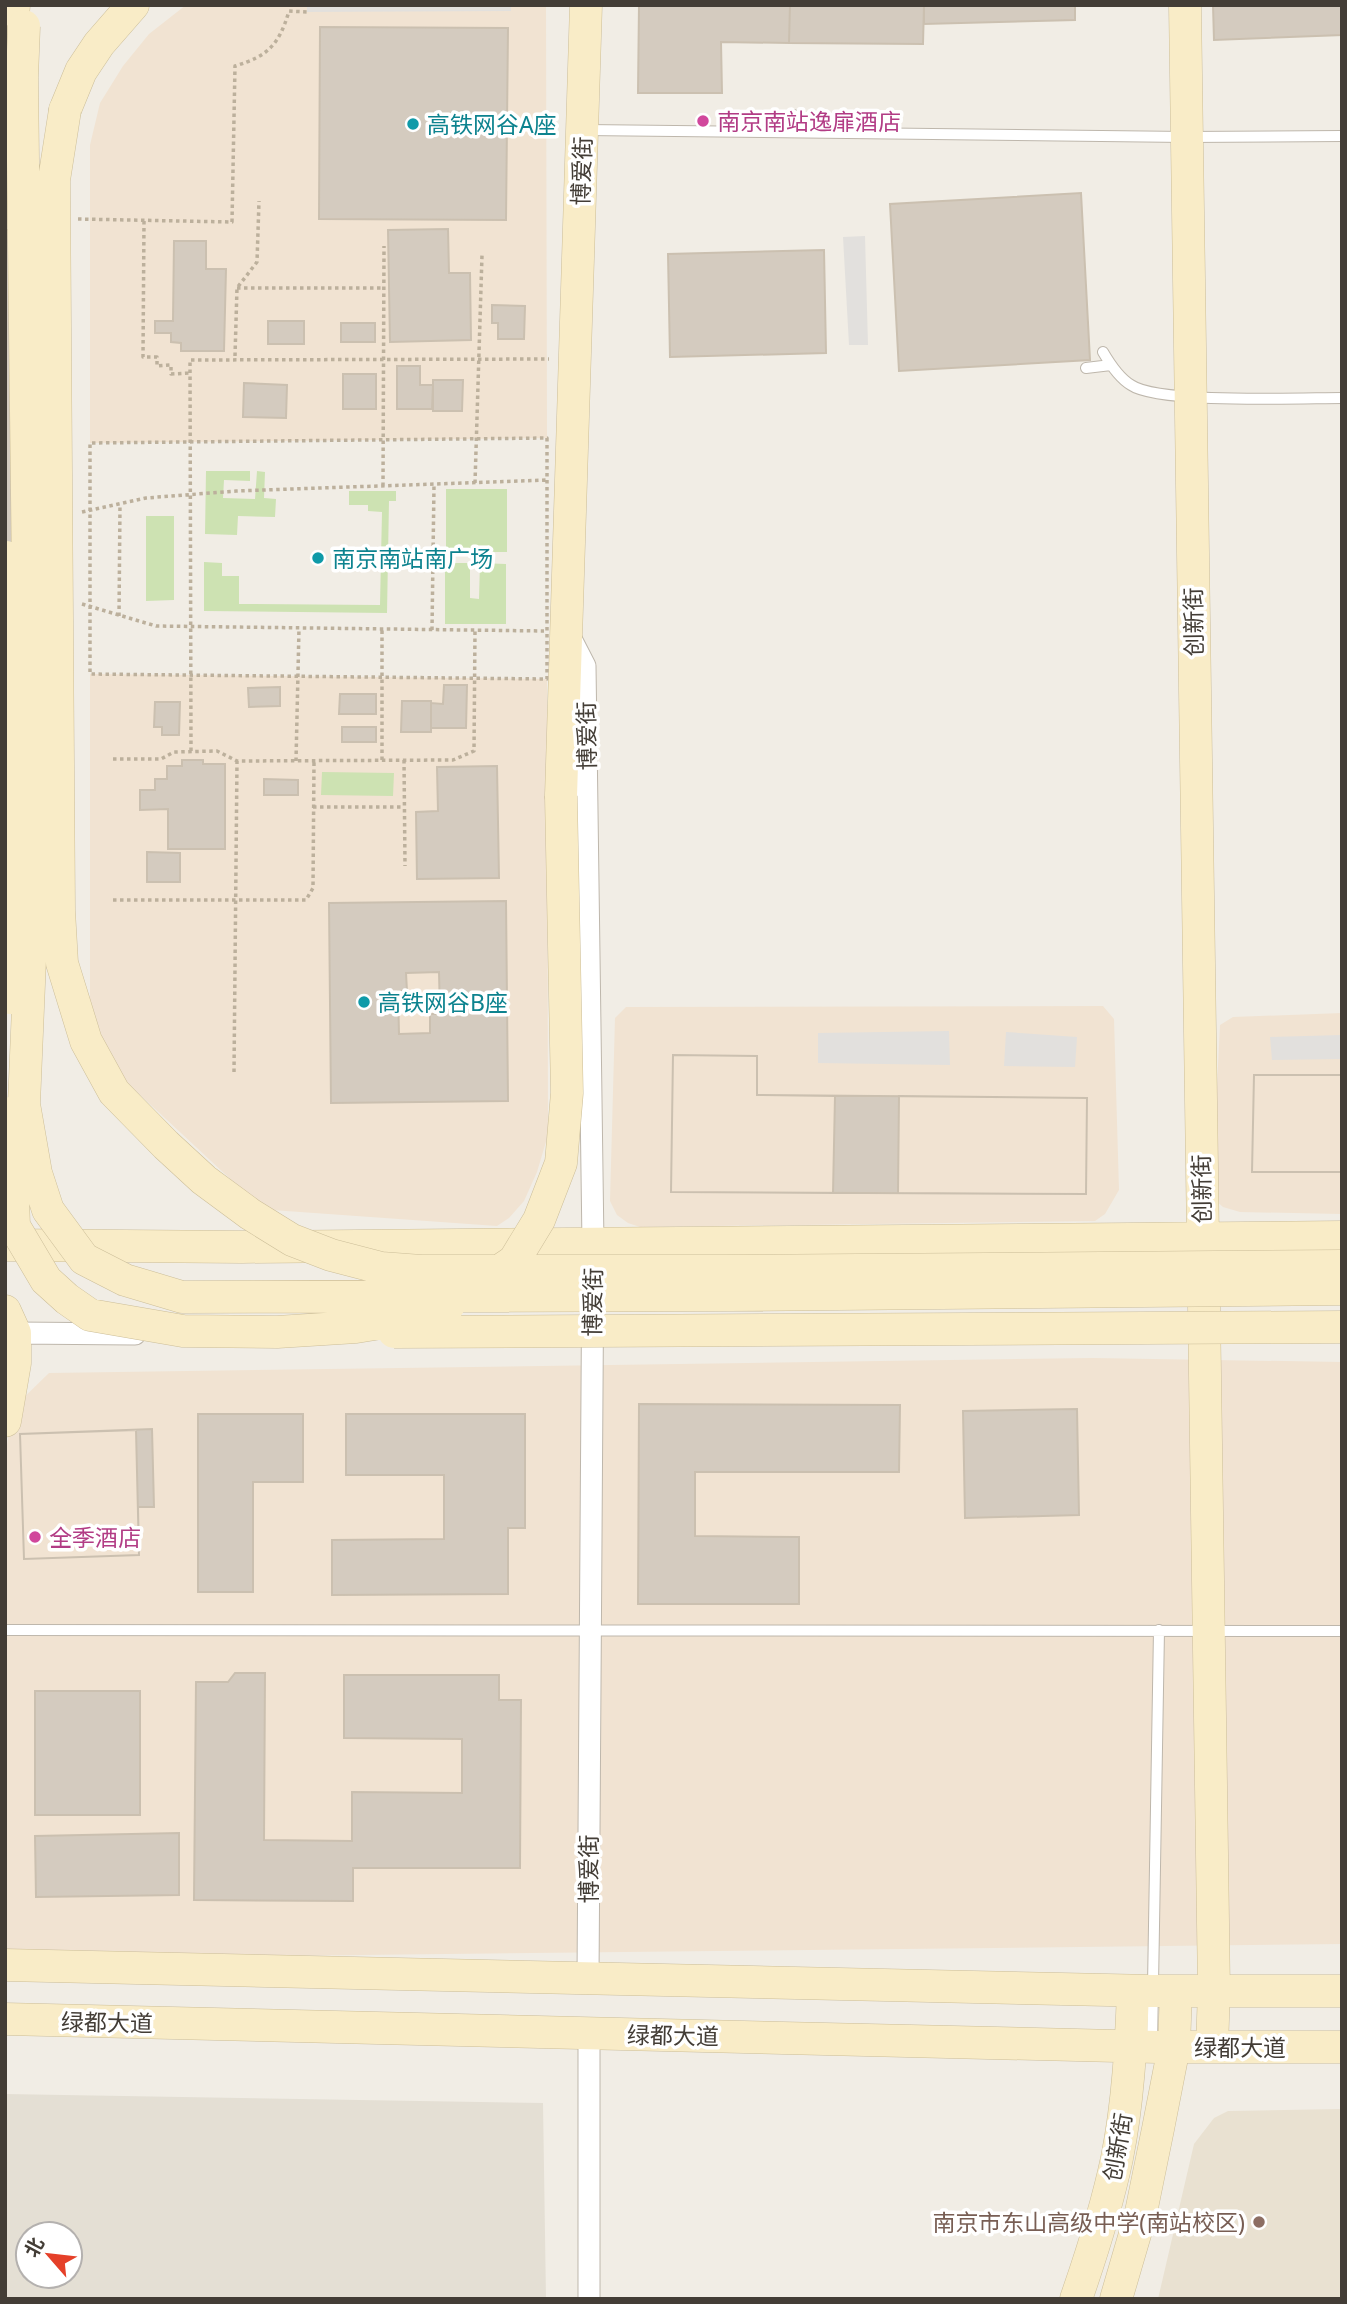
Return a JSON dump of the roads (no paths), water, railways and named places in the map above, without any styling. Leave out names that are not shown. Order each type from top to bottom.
[{"type":"main road","points":[[107,5],[74,58],[65,83],[65,110],[54,180],[59,911],[62,963],[86,1041],[114,1092],[204,1180],[250,1214],[292,1240],[331,1255],[381,1268],[421,1271],[740,1271],[1342,1266]]},
{"type":"main road","points":[[65,110],[81,71],[99,44],[133,5]]},
{"type":"main road","name":"博爱街","points":[[277,1332],[356,1327],[405,1319],[449,1305],[514,1261],[539,1220],[561,1163],[567,1093],[557,631],[586,5]]},
{"type":"main road","name":"创新街","points":[[1185,5],[1190,92],[1186,137],[1214,1991],[1212,2047]]},
{"type":"main road","points":[[5,99],[20,16]]},
{"type":"main road","points":[[20,16],[32,911],[24,1104],[36,1173],[48,1210],[84,1259],[125,1280],[182,1297],[729,1296],[1342,1289]]},
{"type":"main road","points":[[5,286],[10,1150],[14,1226],[46,1280],[67,1299],[90,1315],[183,1331],[1342,1327]]},
{"type":"main road","points":[[5,1244],[242,1247],[1342,1237]]},
{"type":"main road","points":[[6,1405],[15,1363],[9,1328]]},
{"type":"main road","points":[[5,1965],[1154,1991],[1342,1991]]},
{"type":"main road","name":"创新街","points":[[1116,2299],[1140,2217],[1154,1991]]},
{"type":"main road","name":"创新街","points":[[1076,2299],[1152,2047],[1154,1991]]},
{"type":"main road","name":"绿都大道","points":[[5,2020],[1152,2047],[1342,2048]]},
{"type":"street","name":"博爱街","points":[[557,631],[585,666],[593,1244],[587,1979]]},
{"type":"street","points":[[9,1328],[592,1337],[1342,1340]]},
{"type":"street","points":[[589,2033],[589,2299]]},
{"type":"lane","points":[[778,132],[794,115]]},
{"type":"lane","points":[[582,130],[1186,137],[1342,136]]},
{"type":"lane","points":[[1103,352],[1130,385],[1141,390],[1190,397],[1342,398]]},
{"type":"lane","points":[[1086,368],[1111,365]]},
{"type":"lane","points":[[5,1630],[1342,1631]]},
{"type":"lane","points":[[1154,1991],[1159,1630]]},
{"type":"place","name":"南京南站逸扉酒店","points":[[703,121]]},
{"type":"place","name":"高铁网谷A座","points":[[413,124]]},
{"type":"place","name":"南京南站南广场","points":[[318,558]]},
{"type":"place","name":"高铁网谷B座","points":[[364,1002]]},
{"type":"place","name":"全季酒店","points":[[35,1537]]},
{"type":"place","name":"南京市东山高级中学(南站校区)","points":[[1259,2222]]}]
